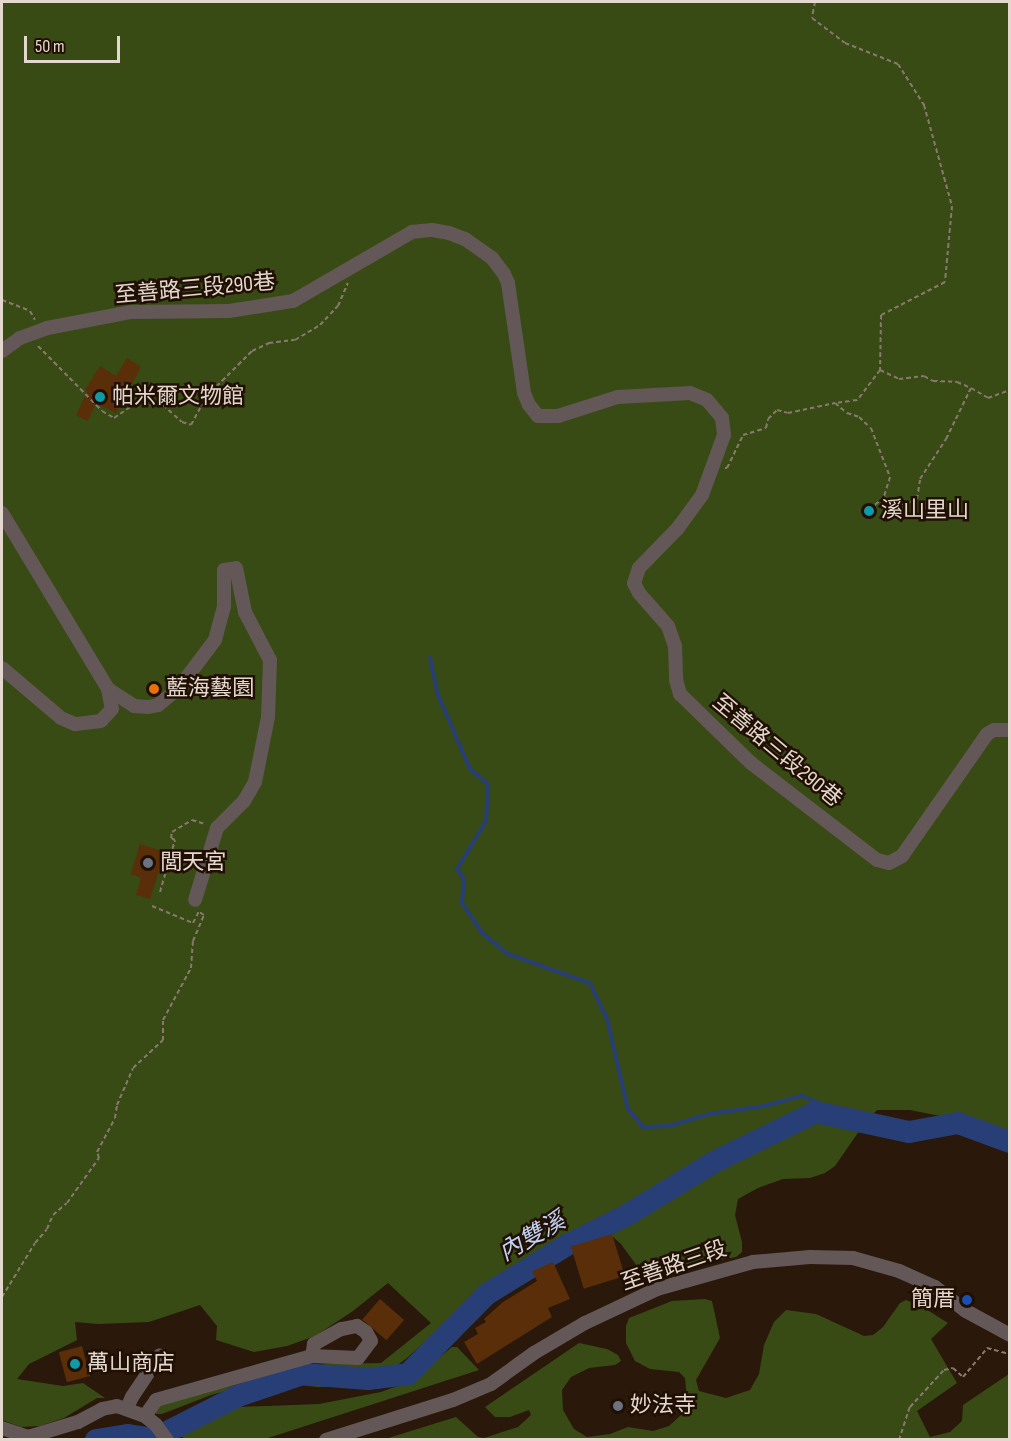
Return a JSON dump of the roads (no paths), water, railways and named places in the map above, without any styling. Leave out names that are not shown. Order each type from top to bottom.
[{"type":"street","name":"至善路三段290巷","points":[[3,348],[46,328],[131,312],[229,311],[262,308],[293,301],[412,232],[432,230],[465,239],[492,258],[508,283],[524,393],[529,405],[538,416],[558,416],[618,397],[690,393],[707,400],[722,418],[724,435],[702,495],[678,528],[639,568],[634,582],[639,592],[668,626],[675,646],[676,680],[680,694],[751,763],[876,860],[889,863],[902,856],[987,734],[1010,730]]},
{"type":"street","points":[[2,513],[108,689],[112,710],[101,721],[89,725],[75,724],[61,718],[2,668]]},
{"type":"street","points":[[108,689],[134,706],[148,707],[158,705],[178,689],[215,640],[224,608],[224,570],[236,568],[245,612],[270,660],[268,717],[255,782],[244,801],[217,828],[197,906]]},
{"type":"street","name":"至善路三段","points":[[327,1440],[453,1400],[491,1384],[534,1353],[585,1323],[657,1289],[753,1262],[810,1257],[853,1258],[899,1271],[934,1287],[966,1311],[1010,1335]]},
{"type":"street","points":[[127,1408],[160,1355]]},
{"type":"street","points":[[145,1416],[156,1400],[312,1356]]},
{"type":"street","points":[[2,1428],[28,1437],[78,1422],[102,1409],[117,1406],[145,1416],[156,1425],[167,1440]]},
{"type":"waterway","points":[[430,658],[438,695],[470,769],[488,784],[486,821],[457,869],[464,879],[462,903],[482,933],[508,954],[590,983],[607,1019],[628,1109],[643,1127],[669,1126],[709,1114],[764,1106],[802,1096],[866,1123]]},
{"type":"waterway","name":"內雙溪","points":[[96,1440],[128,1435],[153,1439],[238,1396],[303,1374],[368,1379],[408,1374],[487,1294],[567,1245],[627,1215],[714,1162],[816,1112],[909,1132],[958,1123],[1010,1142]]},
{"type":"place","name":"帕米爾文物館","points":[[100,397]]},
{"type":"place","name":"溪山里山","points":[[869,511]]},
{"type":"place","name":"藍海藝園","points":[[154,689]]},
{"type":"place","name":"閭天宮","points":[[148,863]]},
{"type":"place","name":"簡厝","points":[[967,1300]]},
{"type":"place","name":"萬山商店","points":[[75,1364]]},
{"type":"place","name":"妙法寺","points":[[618,1406]]}]
